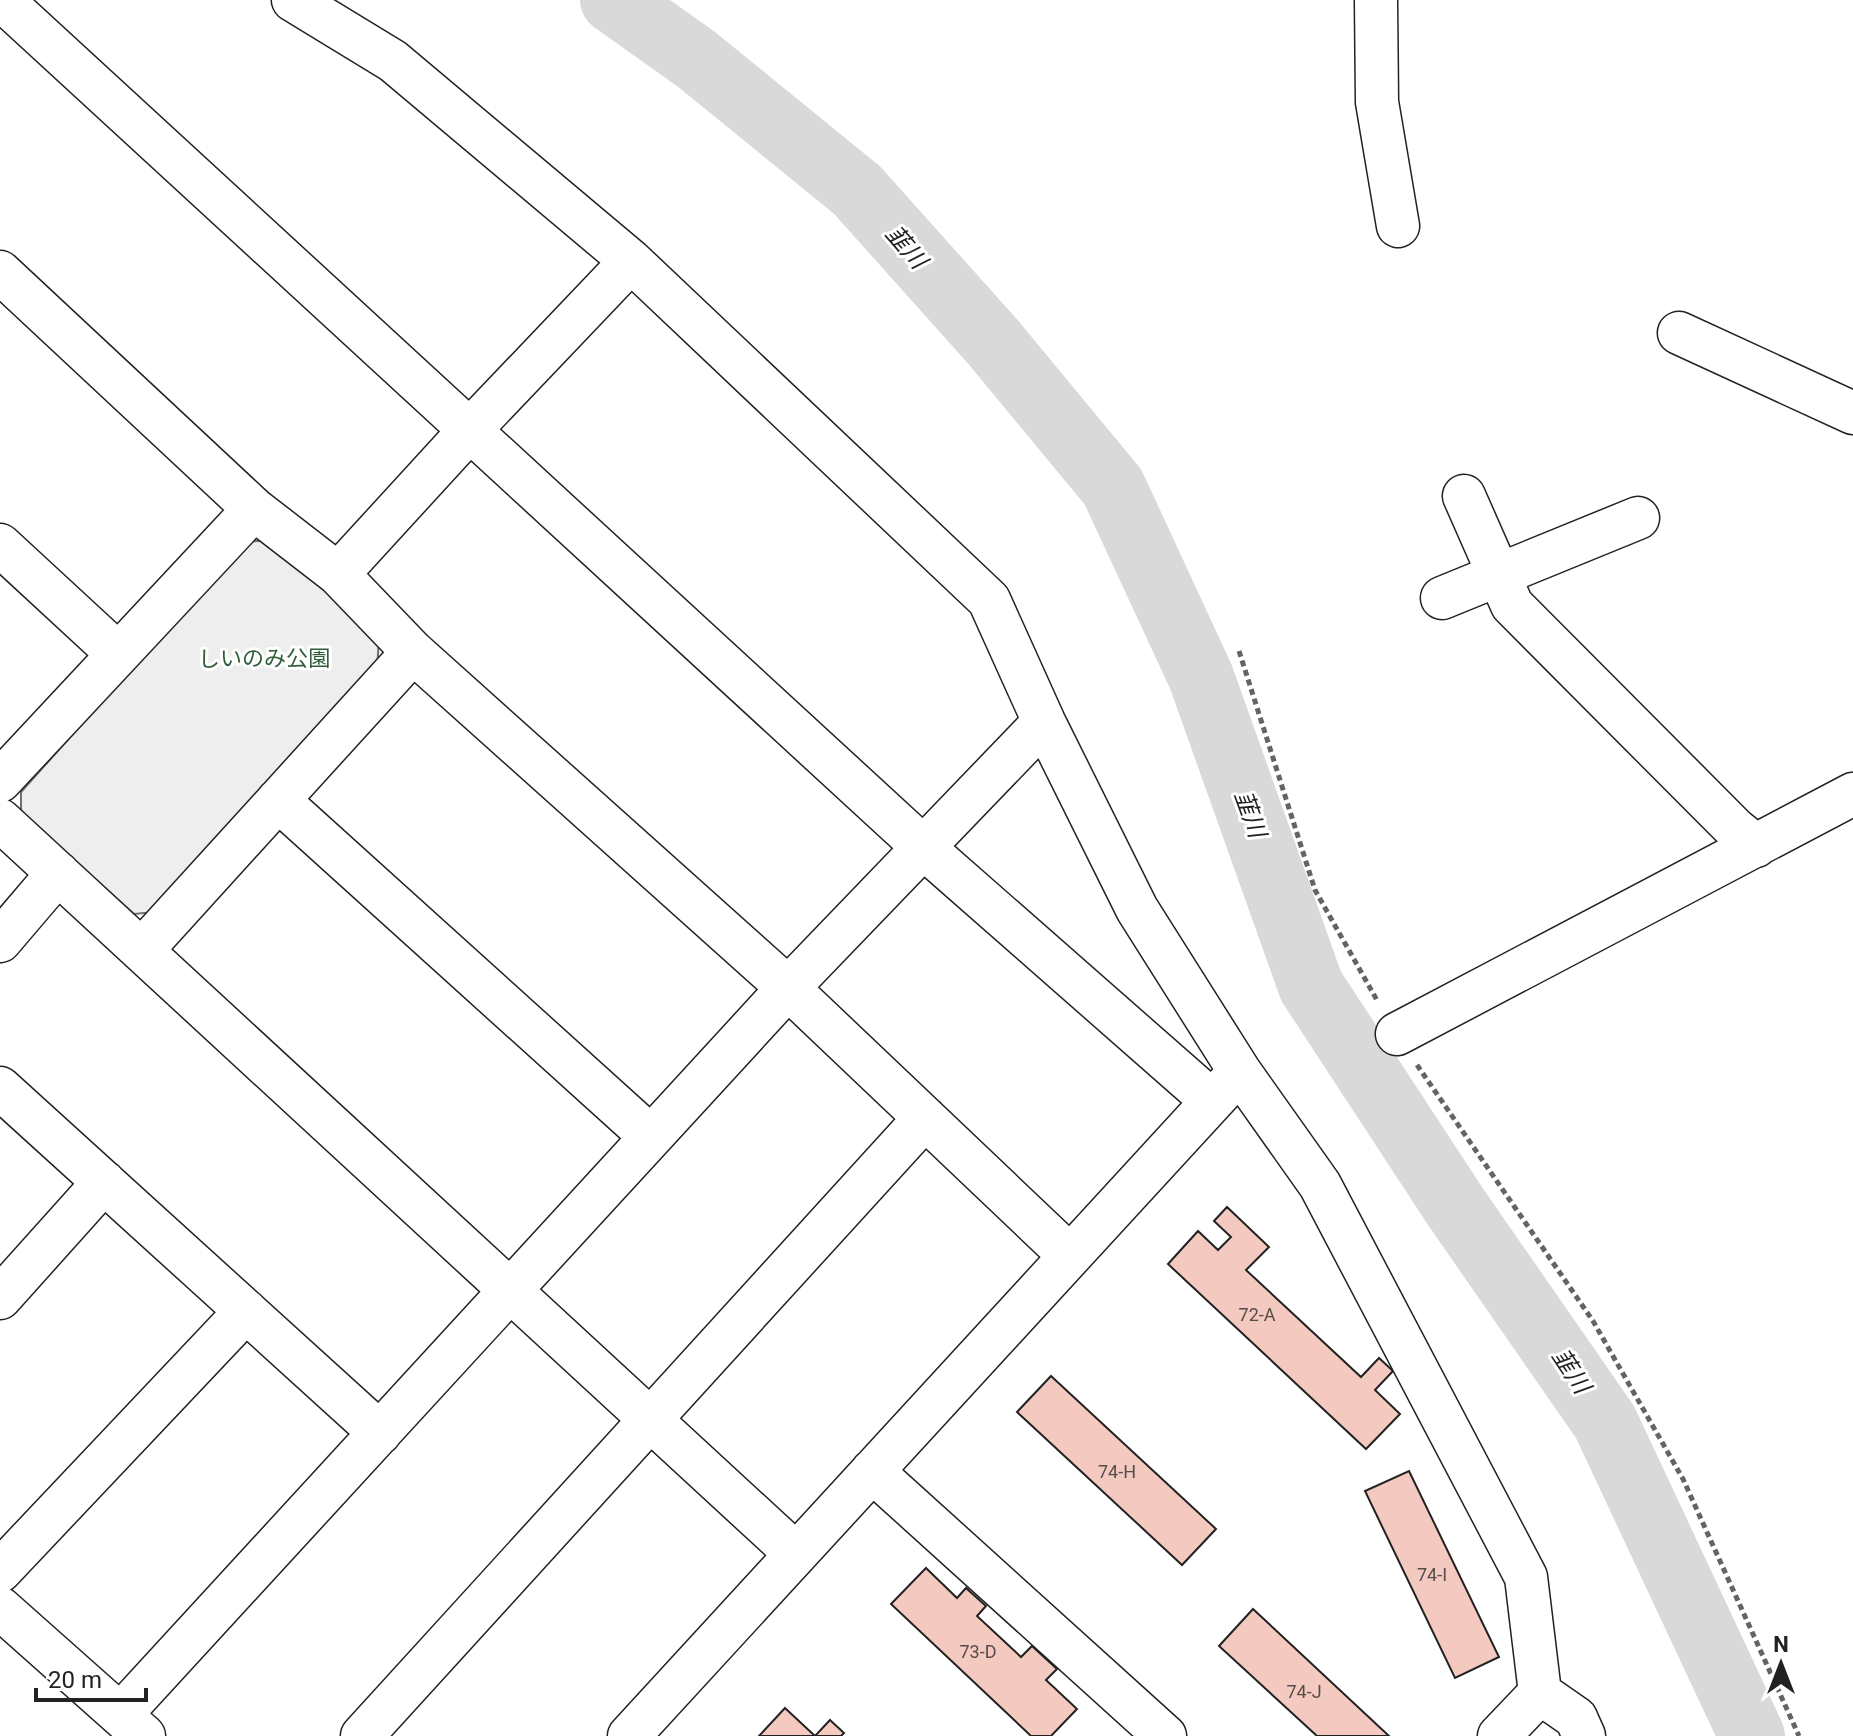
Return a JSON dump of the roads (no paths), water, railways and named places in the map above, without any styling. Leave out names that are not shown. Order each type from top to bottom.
[{"type":"street","points":[[293,0],[393,61],[631,261],[989,600],[1044,722],[1226,1086]]},
{"type":"street","points":[[1376,0],[1377,102],[1398,226]]},
{"type":"street","points":[[15,15],[924,848],[1226,1086],[1320,1185],[1526,1577],[1540,1693],[1576,1718],[1584,1736]]},
{"type":"street","points":[[338,574],[631,261]]},
{"type":"street","points":[[0,272],[254,509],[338,574],[413,652],[788,988],[1070,1256]]},
{"type":"street","points":[[1679,333],[1853,413]]},
{"type":"street","points":[[1464,496],[1512,605],[1735,829],[1756,846]]},
{"type":"street","points":[[0,781],[254,509]]},
{"type":"street","points":[[1442,598],[1638,518]]},
{"type":"street","points":[[0,545],[118,654]]},
{"type":"street","points":[[142,950],[413,652]]},
{"type":"street","points":[[0,1608],[133,1725],[380,1433],[788,988],[1044,722]]},
{"type":"street","points":[[1397,1034],[1853,794]]},
{"type":"street","points":[[278,800],[651,1137]]},
{"type":"street","points":[[0,820],[796,1554]]},
{"type":"street","points":[[0,941],[58,873]]},
{"type":"street","points":[[629,1736],[1226,1086]]},
{"type":"street","points":[[0,1088],[380,1433]]},
{"type":"street","points":[[362,1736],[925,1118]]},
{"type":"street","points":[[0,1298],[104,1182]]},
{"type":"street","points":[[0,1571],[246,1311]]},
{"type":"street","points":[[872,1471],[1165,1736]]},
{"type":"street","points":[[1499,1736],[1540,1693]]},
{"type":"waterway","name":"韮川","points":[[613,0],[696,59],[857,190],[993,342],[1113,487],[1201,677],[1311,986],[1455,1206],[1605,1422],[1752,1736]]},
{"type":"park label","name":"しいのみ公園","points":[[264,658]]}]
